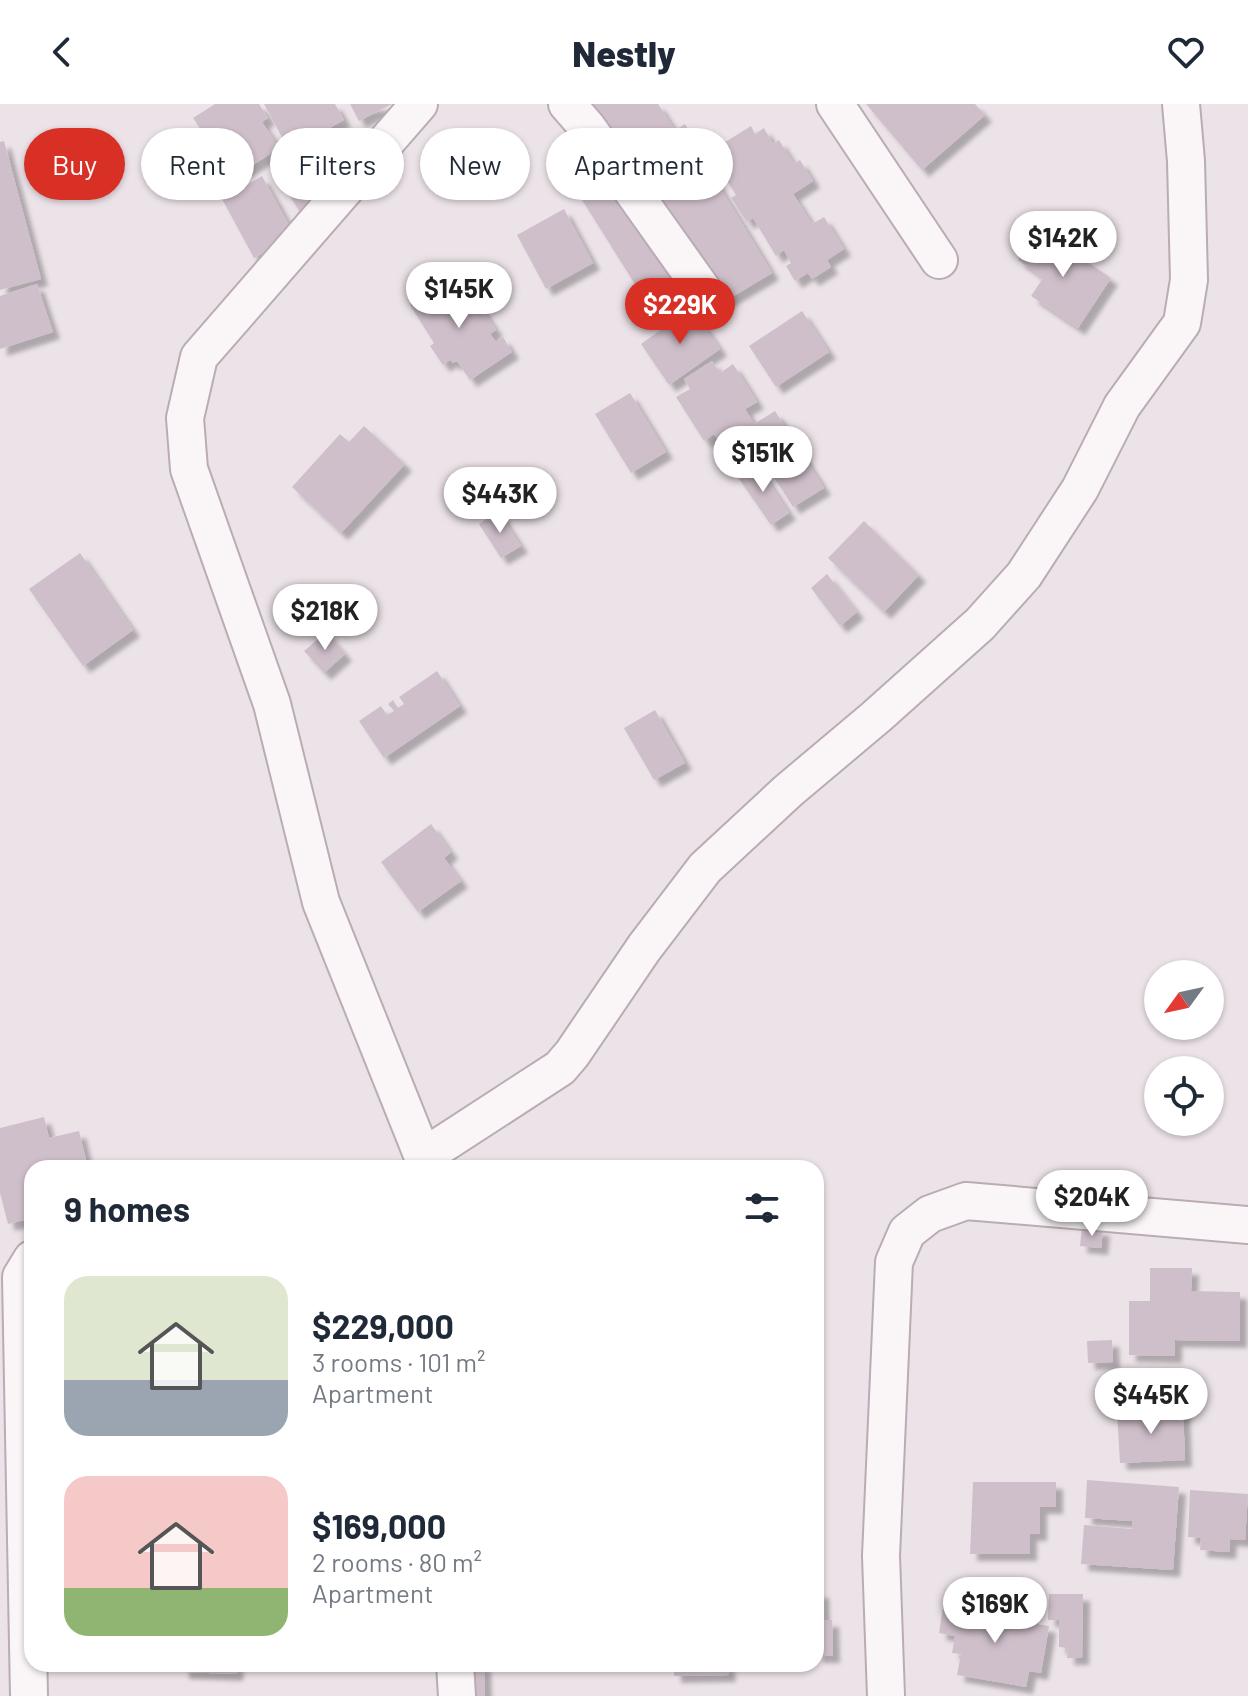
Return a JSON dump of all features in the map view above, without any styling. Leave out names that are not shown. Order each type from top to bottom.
[{"type":"street","points":[[419,104],[199,357],[185,418],[189,469],[272,704],[321,902],[422,1160]]},
{"type":"street","points":[[567,104],[587,127],[712,303]]},
{"type":"street","points":[[835,104],[939,260]]},
{"type":"street","points":[[427,1160],[560,1068],[644,948],[705,868],[788,791],[980,624],[1024,575],[1080,489],[1122,406],[1182,323],[1189,280],[1186,161],[1181,104]]},
{"type":"street","points":[[886,1696],[881,1556],[894,1262],[907,1232],[930,1214],[966,1201],[1248,1225]]},
{"type":"street","points":[[24,1272],[21,1277],[24,1434]]},
{"type":"street","points":[[29,1672],[29,1696]]},
{"type":"street","points":[[456,1672],[457,1696]]},
{"type":"building","points":[[215,104],[259,104],[268,118],[262,122],[270,134],[270,154],[254,164],[254,128],[200,128],[193,118]]},
{"type":"building","points":[[264,104],[335,104],[344,120],[329,128],[277,128]]},
{"type":"building","points":[[350,104],[392,104],[359,121]]},
{"type":"building","points":[[591,104],[658,104],[674,128],[606,128]]},
{"type":"building","points":[[866,104],[975,104],[985,115],[922,170]]},
{"type":"building","points":[[751,126],[755,134],[764,128],[773,144],[779,140],[794,164],[800,160],[813,181],[793,194],[812,224],[824,217],[844,249],[827,260],[831,267],[812,279],[808,273],[795,281],[786,266],[791,263],[784,250],[776,256],[753,218],[747,222],[732,200],[736,195],[733,190],[733,137]]},
{"type":"building","points":[[4,141],[41,279],[0,290],[0,142]]},
{"type":"building","points":[[262,176],[270,191],[270,200],[275,200],[295,236],[254,258],[223,200],[254,200],[254,181]]},
{"type":"building","points":[[292,200],[321,200],[322,201],[301,214]]},
{"type":"building","points":[[582,200],[628,200],[676,276],[643,297]]},
{"type":"building","points":[[728,200],[772,273],[722,303],[660,201]]},
{"type":"building","points":[[564,209],[593,263],[546,289],[517,235]]},
{"type":"building","points":[[1038,229],[1111,278],[1078,328],[1031,296],[1043,278],[1018,260]]},
{"type":"building","points":[[451,277],[473,309],[479,304],[496,330],[490,334],[496,342],[503,337],[512,352],[470,380],[457,361],[453,363],[450,360],[443,365],[430,346],[434,343],[410,305]]},
{"type":"building","points":[[37,284],[53,332],[0,349],[0,296]]},
{"type":"building","points":[[692,308],[720,349],[669,385],[641,344]]},
{"type":"building","points":[[802,311],[829,352],[776,387],[749,346]]},
{"type":"building","points":[[712,361],[720,373],[733,364],[757,402],[745,409],[754,424],[775,411],[824,488],[793,507],[752,443],[729,457],[714,434],[704,441],[676,397],[690,389],[684,379]]},
{"type":"building","points":[[630,393],[666,452],[631,473],[595,414]]},
{"type":"building","points":[[364,426],[405,464],[341,533],[292,487],[340,434],[349,442]]},
{"type":"building","points":[[756,463],[789,513],[771,525],[737,476]]},
{"type":"building","points":[[498,511],[521,546],[501,558],[479,524]]},
{"type":"building","points":[[864,521],[919,575],[884,612],[828,558]]},
{"type":"building","points":[[80,553],[133,630],[83,666],[29,589]]},
{"type":"building","points":[[827,574],[857,612],[840,626],[811,588]]},
{"type":"building","points":[[326,632],[345,654],[324,673],[304,651]]},
{"type":"building","points":[[437,671],[460,706],[384,758],[359,721],[381,706],[387,715],[394,711],[388,704],[393,700],[398,708],[404,704],[399,697]]},
{"type":"building","points":[[655,710],[685,763],[654,780],[624,728]]},
{"type":"building","points":[[431,824],[451,852],[444,858],[461,881],[418,912],[381,862]]},
{"type":"building","points":[[44,1117],[49,1138],[79,1131],[86,1160],[24,1160],[24,1220],[8,1224],[0,1193],[0,1128]]},
{"type":"building","points":[[1082,1227],[1103,1229],[1101,1248],[1080,1246]]},
{"type":"building","points":[[1150,1268],[1192,1268],[1191,1291],[1240,1292],[1240,1341],[1175,1340],[1175,1356],[1129,1355],[1129,1301],[1150,1301]]},
{"type":"building","points":[[1112,1340],[1113,1362],[1088,1363],[1087,1341]]},
{"type":"building","points":[[1183,1409],[1185,1460],[1120,1463],[1117,1412]]},
{"type":"building","points":[[1087,1480],[1179,1487],[1173,1570],[1081,1564],[1084,1525],[1132,1529],[1132,1521],[1085,1518]]},
{"type":"building","points":[[973,1482],[1056,1482],[1056,1507],[1040,1507],[1040,1534],[1030,1534],[1030,1554],[970,1554]]},
{"type":"building","points":[[1190,1490],[1248,1494],[1245,1540],[1230,1539],[1229,1552],[1200,1550],[1201,1538],[1188,1537]]},
{"type":"building","points":[[1049,1594],[1083,1594],[1082,1658],[1067,1658],[1068,1648],[1059,1647],[1059,1620],[1048,1620]]},
{"type":"building","points":[[944,1602],[981,1609],[980,1618],[1005,1622],[1006,1614],[1031,1618],[1030,1623],[1049,1626],[1041,1673],[1029,1671],[1026,1687],[957,1675],[961,1654],[952,1653],[955,1636],[939,1633]]},
{"type":"building","points":[[824,1620],[832,1620],[833,1656],[824,1656]]},
{"type":"building","points":[[182,1672],[236,1672],[236,1674]]},
{"type":"building","points":[[457,1672],[484,1672],[485,1696],[457,1696]]},
{"type":"building","points":[[674,1672],[729,1672],[729,1675],[674,1676]]}]
